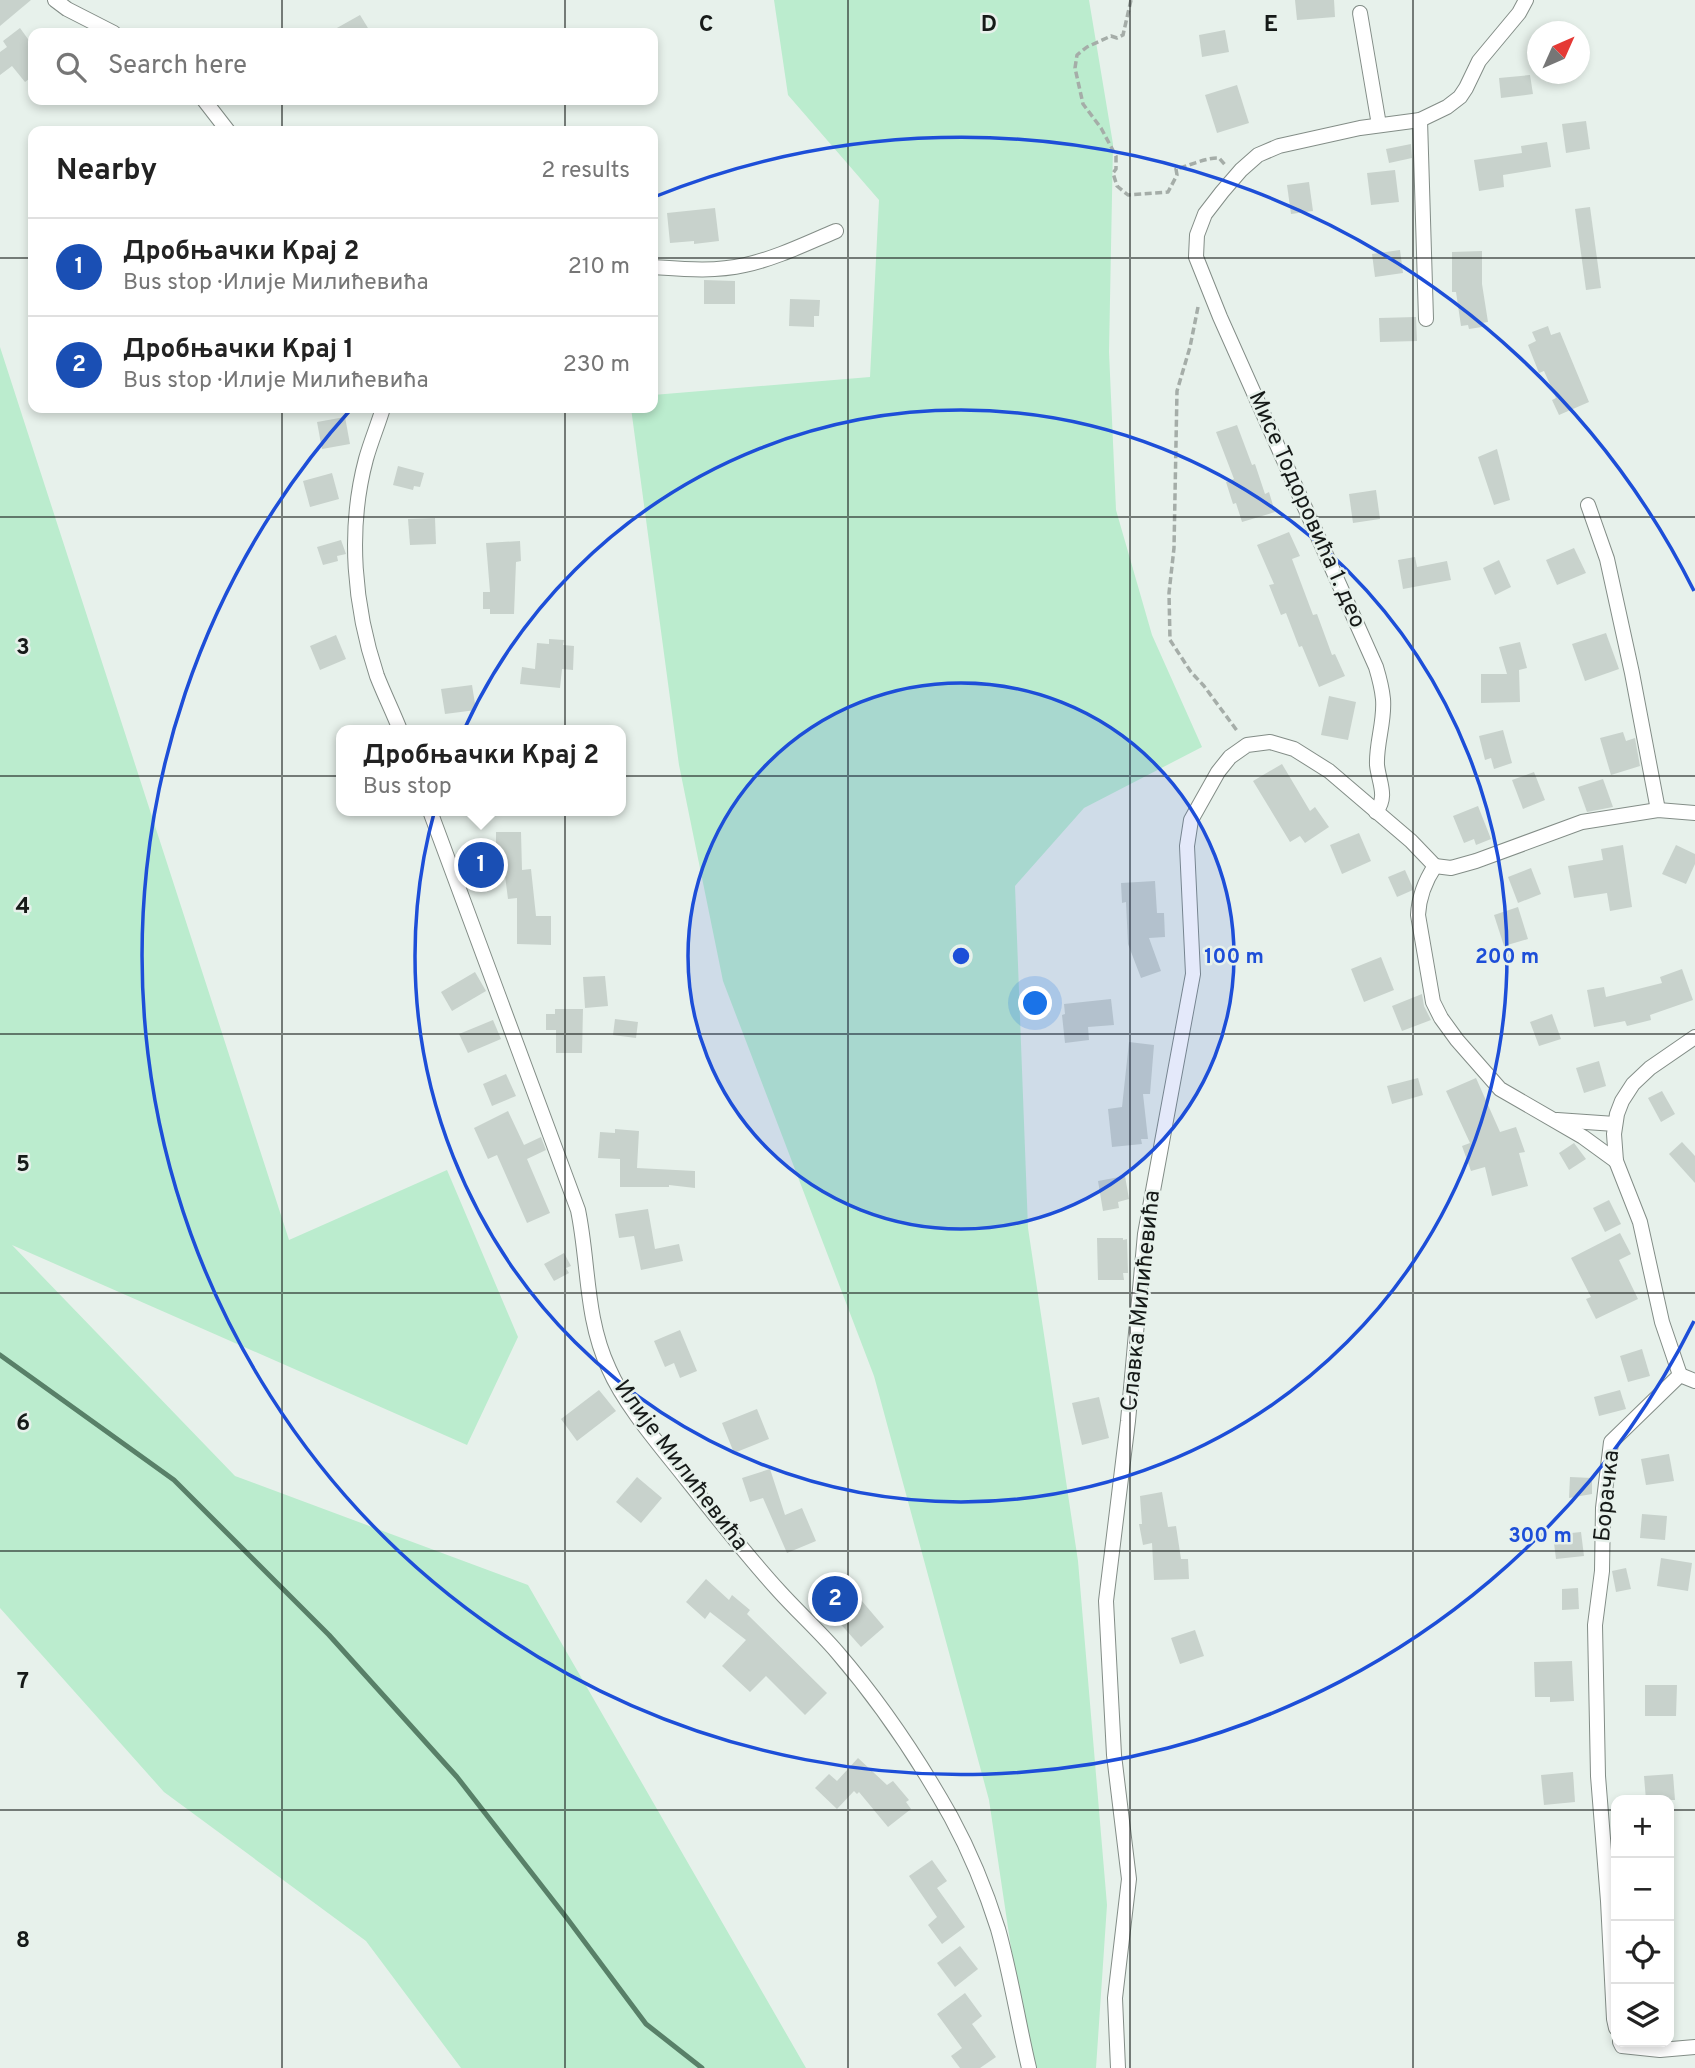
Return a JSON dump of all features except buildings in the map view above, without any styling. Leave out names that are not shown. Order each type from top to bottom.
[{"type":"street","points":[[55,0],[104,28]]},
{"type":"street","points":[[1237,173],[1258,155],[1279,146],[1379,125],[1420,120],[1447,107],[1460,97],[1479,61],[1523,7],[1511,0]]},
{"type":"street","points":[[1360,13],[1379,125]]},
{"type":"street","points":[[208,105],[224,126]]},
{"type":"street","points":[[1420,120],[1426,319]]},
{"type":"street","name":"Мисе Тодоровића 1. део","points":[[1237,173],[1205,214],[1197,235],[1196,257],[1220,317],[1376,667],[1384,702],[1377,766],[1383,794],[1376,812]]},
{"type":"street","points":[[658,267],[711,270],[744,265],[784,253],[836,231]]},
{"type":"street","points":[[381,413],[366,459],[360,490],[355,534],[355,570],[362,623],[378,676],[398,725]]},
{"type":"street","points":[[1588,505],[1607,559],[1658,810]]},
{"type":"street","points":[[1247,745],[1270,742],[1294,749],[1329,771],[1411,841],[1435,866],[1451,868],[1476,861],[1582,822],[1658,810],[1695,813]]},
{"type":"street","name":"Славка Милићевића","points":[[1118,2068],[1115,1998],[1129,1879],[1114,1755],[1106,1601],[1128,1421],[1145,1234],[1193,974],[1187,846],[1191,820],[1218,772],[1230,757],[1247,745]]},
{"type":"street","name":"Илије Милићевића","points":[[432,816],[578,1210],[584,1237],[586,1280],[593,1324],[609,1370],[663,1449],[737,1543],[779,1592],[836,1650],[926,1775],[972,1861],[994,1918],[1029,2068]]},
{"type":"street","points":[[1435,866],[1422,890],[1418,915],[1433,1002],[1441,1018],[1500,1089],[1583,1137],[1616,1161]]},
{"type":"street","points":[[1695,1037],[1650,1068],[1633,1084],[1622,1101],[1615,1124],[1616,1161],[1640,1222],[1662,1322],[1680,1375],[1695,1381]]},
{"type":"street","points":[[1553,1120],[1615,1124]]},
{"type":"street","name":"Борачка","points":[[1612,1984],[1598,1776],[1595,1625],[1602,1571],[1603,1508],[1611,1441],[1680,1375]]},
{"type":"street","points":[[1632,2047],[1660,2050],[1695,2047]]},
{"type":"path","points":[[1131,0],[1123,35],[1117,38],[1111,36],[1087,47],[1077,55],[1075,68],[1083,104],[1101,128],[1116,156],[1116,169],[1113,173],[1117,186],[1128,195],[1168,192],[1177,174],[1176,169],[1211,157],[1219,158],[1237,173]]},
{"type":"path","points":[[1204,277],[1190,347],[1177,391],[1174,548],[1169,593],[1170,640],[1247,745]]},
{"type":"green space","points":[[774,0],[1089,0],[1113,144],[1109,352],[1116,510],[1152,635],[1202,747],[1084,808],[1015,886],[1028,1228],[1078,1561],[1107,1905],[1096,2068],[1032,2068],[1028,2062],[989,1800],[874,1376],[723,981],[679,765],[632,413],[658,413],[658,395],[870,377],[879,200],[788,95]]},
{"type":"green space","points":[[0,347],[289,1240],[447,1170],[518,1337],[467,1445],[12,1245],[235,1476],[528,1585],[806,2068],[461,2068],[366,1941],[164,1792],[0,1608]]},
{"type":"waterway","points":[[0,1355],[174,1480],[329,1635],[457,1777],[646,2024],[702,2068]]},
{"type":"place","name":"Дробњачки Крај 2","points":[[481,865]]},
{"type":"place","name":"Дробњачки Крај 1","points":[[835,1599]]}]
